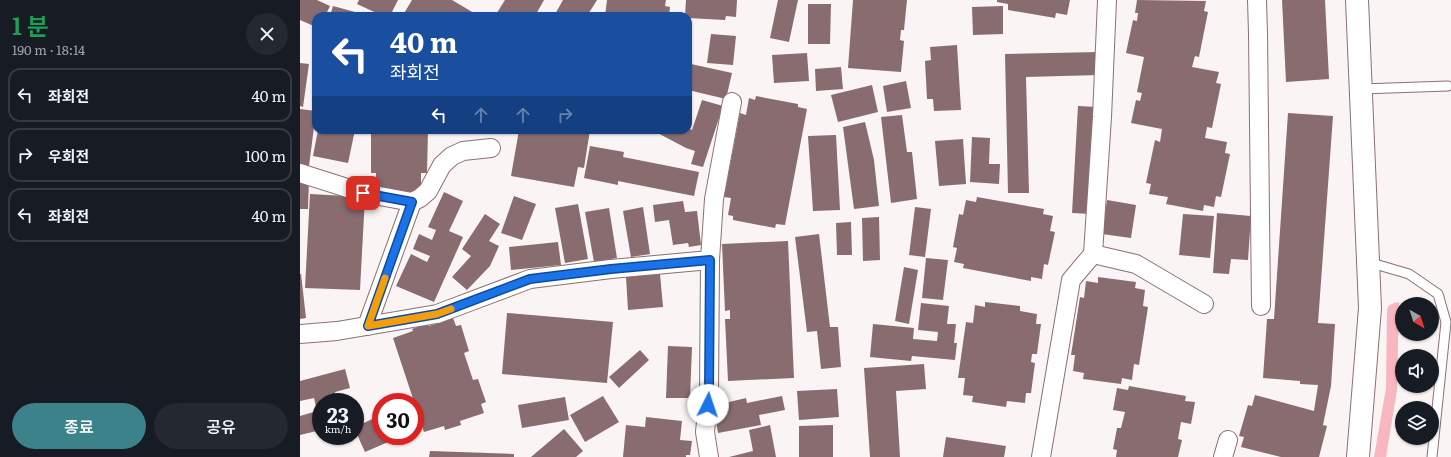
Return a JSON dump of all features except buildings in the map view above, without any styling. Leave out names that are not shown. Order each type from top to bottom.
[{"type":"street","points":[[1041,457],[1071,280],[1093,254],[1102,117],[1107,0]]},
{"type":"street","points":[[1256,0],[1258,33],[1261,306]]},
{"type":"street","points":[[1357,0],[1370,308],[1358,457]]},
{"type":"street","points":[[709,457],[705,432],[709,392],[710,260],[714,199],[732,102]]},
{"type":"street","points":[[368,326],[412,202],[428,191],[442,165],[452,156],[463,151],[491,148]]},
{"type":"street","points":[[300,174],[363,193],[412,202]]},
{"type":"street","points":[[1093,254],[1136,264],[1204,304]]},
{"type":"street","points":[[300,334],[337,331],[437,314],[530,279],[611,269],[710,260]]},
{"type":"street","points":[[1223,457],[1228,440]]},
{"type":"lane","points":[[1361,89],[1448,86]]},
{"type":"lane","points":[[1368,262],[1408,274],[1438,294],[1446,322],[1432,457]]},
{"type":"shaded area","points":[[1395,303],[1395,341],[1398,341],[1398,349],[1395,349],[1395,393],[1397,393],[1386,457],[1374,457],[1386,388],[1387,310]]},
{"type":"slow traffic","points":[[385,278],[368,326],[437,314],[451,309]]},
{"type":"route","points":[[363,193],[412,202],[368,326],[437,314],[530,279],[611,269],[710,260],[708,405]]}]
